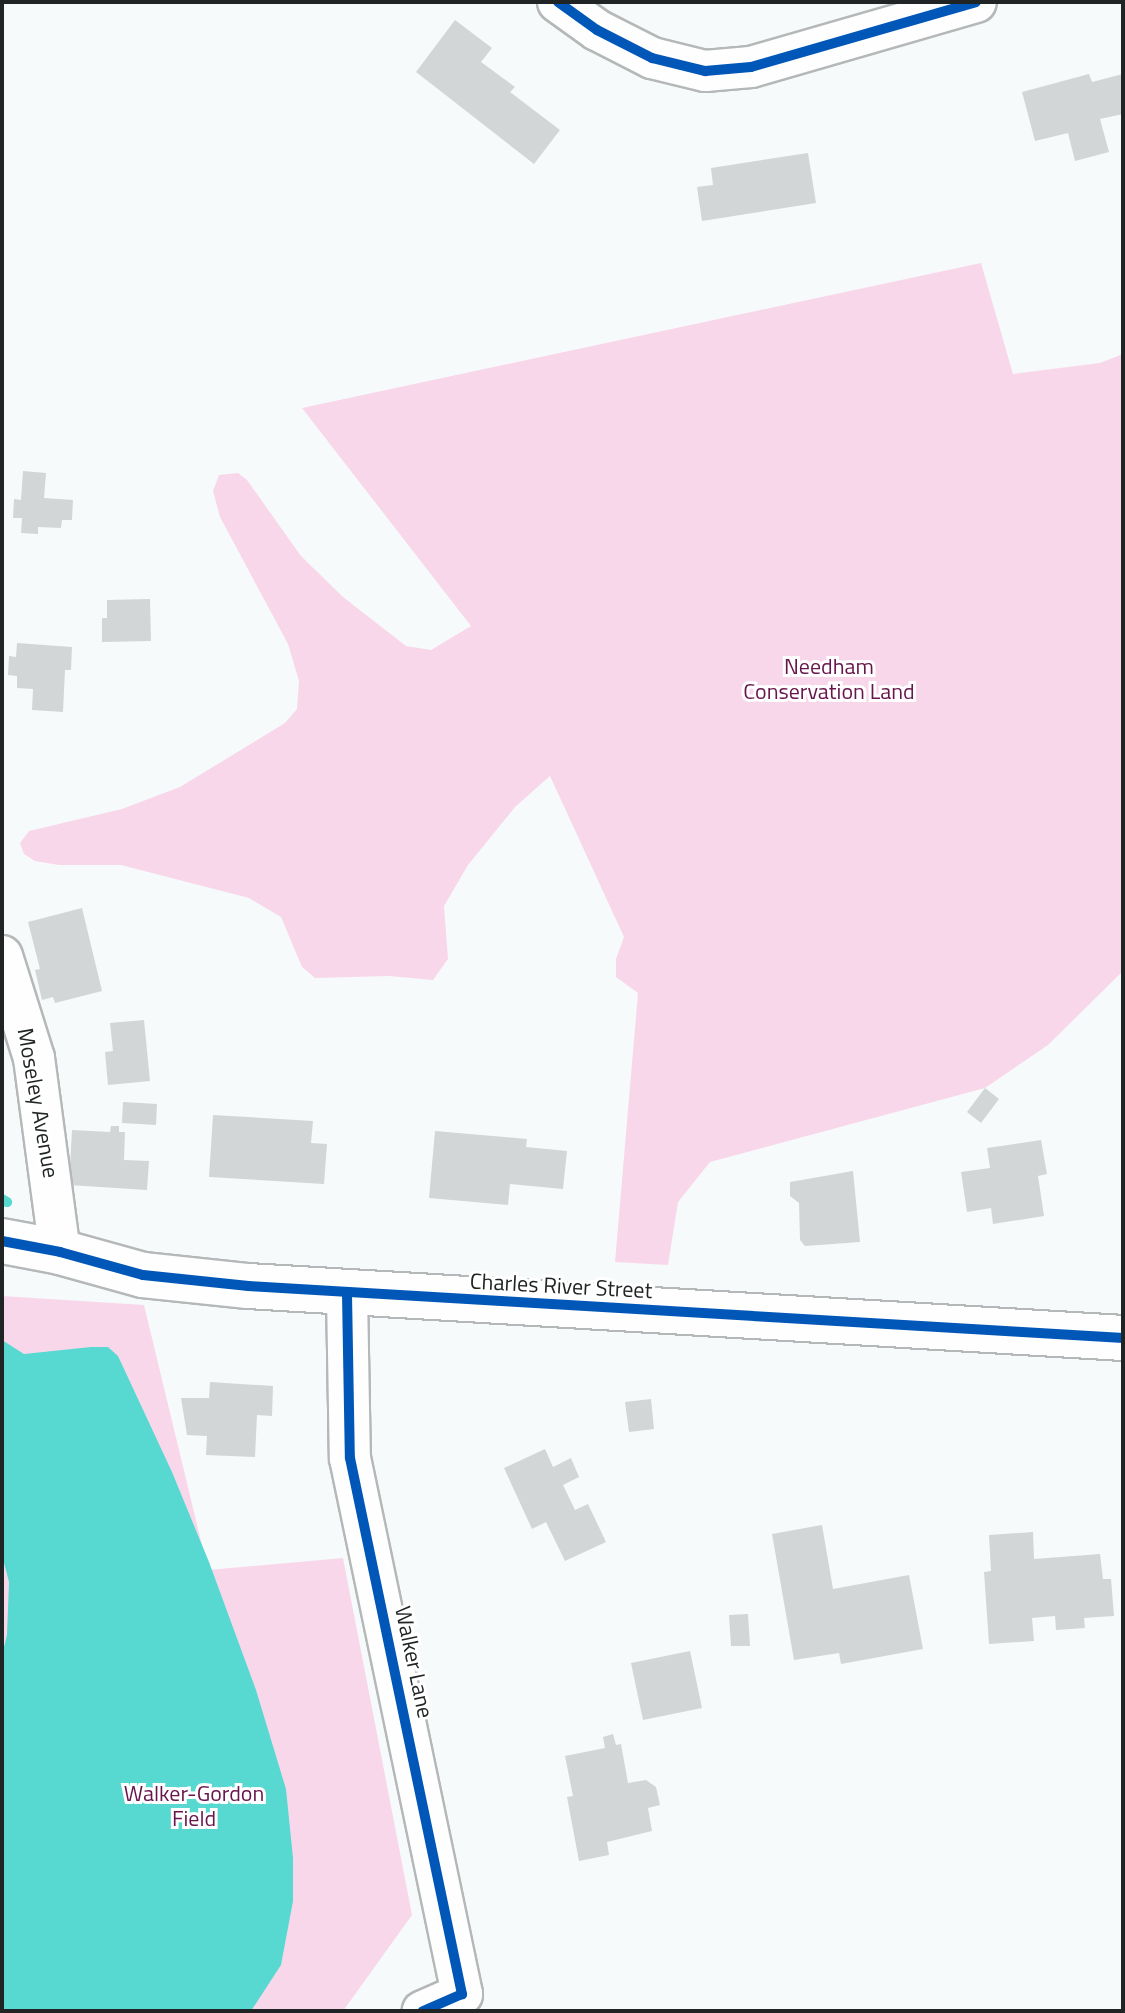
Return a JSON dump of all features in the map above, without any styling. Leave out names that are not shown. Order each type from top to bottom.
[{"type":"street","points":[[558,2],[597,30],[652,58],[705,71],[751,67],[976,2]]},
{"type":"street","name":"Moseley Avenue","points":[[2,956],[34,1058],[60,1252]]},
{"type":"street","name":"Charles River Street","points":[[2,1241],[60,1252],[143,1275],[347,1294],[1123,1338]]},
{"type":"street","name":"Walker Lane","points":[[347,1294],[350,1458],[464,2002],[423,2011]]},
{"type":"green space","name":"Needham Conservation Land","points":[[981,263],[1013,374],[1100,363],[1123,354],[1123,971],[1048,1045],[985,1088],[710,1162],[678,1202],[668,1265],[615,1262],[638,993],[616,977],[616,959],[624,937],[550,776],[515,807],[468,865],[444,906],[448,959],[433,980],[389,976],[315,978],[302,967],[281,917],[249,898],[121,865],[59,865],[35,861],[24,854],[20,843],[29,831],[122,809],[180,787],[285,723],[297,709],[299,681],[288,644],[220,517],[213,491],[219,475],[238,473],[247,480],[301,556],[343,597],[406,646],[431,650],[471,626],[302,408]]},
{"type":"green space","name":"Walker-Gordon Field","points":[[2,1296],[144,1305],[208,1570],[343,1558],[412,1915],[343,2011],[2,2011]]},
{"type":"water","name":"Walker-Gordon Field","points":[[2,1340],[24,1354],[108,1347],[118,1356],[172,1472],[209,1562],[256,1690],[286,1789],[293,1858],[293,1901],[281,1965],[251,2011],[2,2011],[2,1655],[7,1635],[9,1582],[2,1555]]},
{"type":"building","points":[[455,20],[492,48],[481,62],[515,87],[510,92],[560,130],[534,164],[416,72]]},
{"type":"building","points":[[1089,74],[1092,82],[1123,74],[1123,114],[1100,119],[1109,152],[1075,161],[1068,133],[1035,141],[1022,92]]},
{"type":"building","points":[[808,153],[816,203],[702,221],[697,187],[713,185],[711,168]]},
{"type":"building","points":[[23,471],[46,473],[44,498],[73,500],[72,520],[62,520],[61,528],[38,527],[38,534],[21,533],[22,518],[13,518],[14,499],[21,500]]},
{"type":"building","points":[[150,599],[151,641],[102,642],[102,618],[107,618],[107,600]]},
{"type":"building","points":[[17,643],[72,647],[71,670],[65,670],[63,712],[32,710],[33,689],[17,688],[17,676],[8,675],[9,656],[16,657]]},
{"type":"building","points":[[82,908],[102,991],[55,1003],[53,997],[42,1000],[35,970],[40,969],[28,922]]},
{"type":"building","points":[[144,1020],[150,1081],[108,1085],[105,1052],[113,1051],[110,1023]]},
{"type":"building","points":[[985,1088],[999,1099],[981,1123],[967,1112]]},
{"type":"building","points":[[123,1102],[157,1104],[156,1125],[122,1123]]},
{"type":"building","points":[[213,1115],[313,1121],[311,1143],[327,1144],[324,1184],[209,1177]]},
{"type":"building","points":[[111,1126],[119,1126],[119,1132],[125,1132],[124,1160],[149,1161],[147,1190],[69,1185],[72,1130],[110,1132]]},
{"type":"building","points":[[435,1131],[527,1139],[526,1147],[567,1151],[563,1189],[510,1184],[508,1205],[429,1198]]},
{"type":"building","points":[[1041,1140],[1047,1174],[1038,1176],[1044,1216],[993,1224],[991,1208],[967,1212],[961,1172],[990,1168],[987,1148]]},
{"type":"building","points":[[853,1171],[860,1242],[805,1246],[800,1240],[799,1203],[790,1196],[790,1182]]},
{"type":"building","points":[[210,1382],[273,1386],[272,1416],[257,1415],[255,1457],[206,1455],[207,1436],[187,1435],[181,1398],[209,1398]]},
{"type":"building","points":[[651,1399],[654,1429],[629,1432],[625,1402]]},
{"type":"building","points":[[545,1449],[553,1467],[571,1458],[579,1477],[563,1485],[575,1510],[588,1504],[606,1542],[565,1561],[546,1522],[532,1529],[504,1468]]},
{"type":"building","points":[[822,1525],[833,1589],[909,1575],[923,1649],[841,1664],[839,1653],[794,1660],[772,1534]]},
{"type":"building","points":[[1033,1532],[1034,1559],[1100,1554],[1103,1579],[1111,1579],[1114,1616],[1084,1618],[1085,1628],[1056,1630],[1055,1616],[1032,1618],[1034,1641],[989,1644],[984,1572],[991,1571],[989,1535]]},
{"type":"building","points":[[748,1614],[750,1646],[731,1646],[729,1615]]},
{"type":"building","points":[[690,1651],[702,1708],[643,1720],[631,1663]]},
{"type":"building","points":[[613,1734],[616,1745],[621,1744],[628,1783],[646,1780],[656,1787],[660,1805],[648,1808],[652,1831],[607,1842],[609,1855],[579,1861],[567,1797],[573,1796],[565,1756],[605,1748],[603,1737]]},
{"type":"waterway","points":[[2,1199],[7,1202]]},
{"type":"cycle path","points":[[558,2],[597,30],[652,58],[705,71],[751,67],[976,2]]},
{"type":"cycle path","points":[[2,1241],[60,1252],[143,1275],[248,1286],[1123,1338]]},
{"type":"cycle path","points":[[347,1294],[350,1458],[462,1994],[423,2011]]}]
